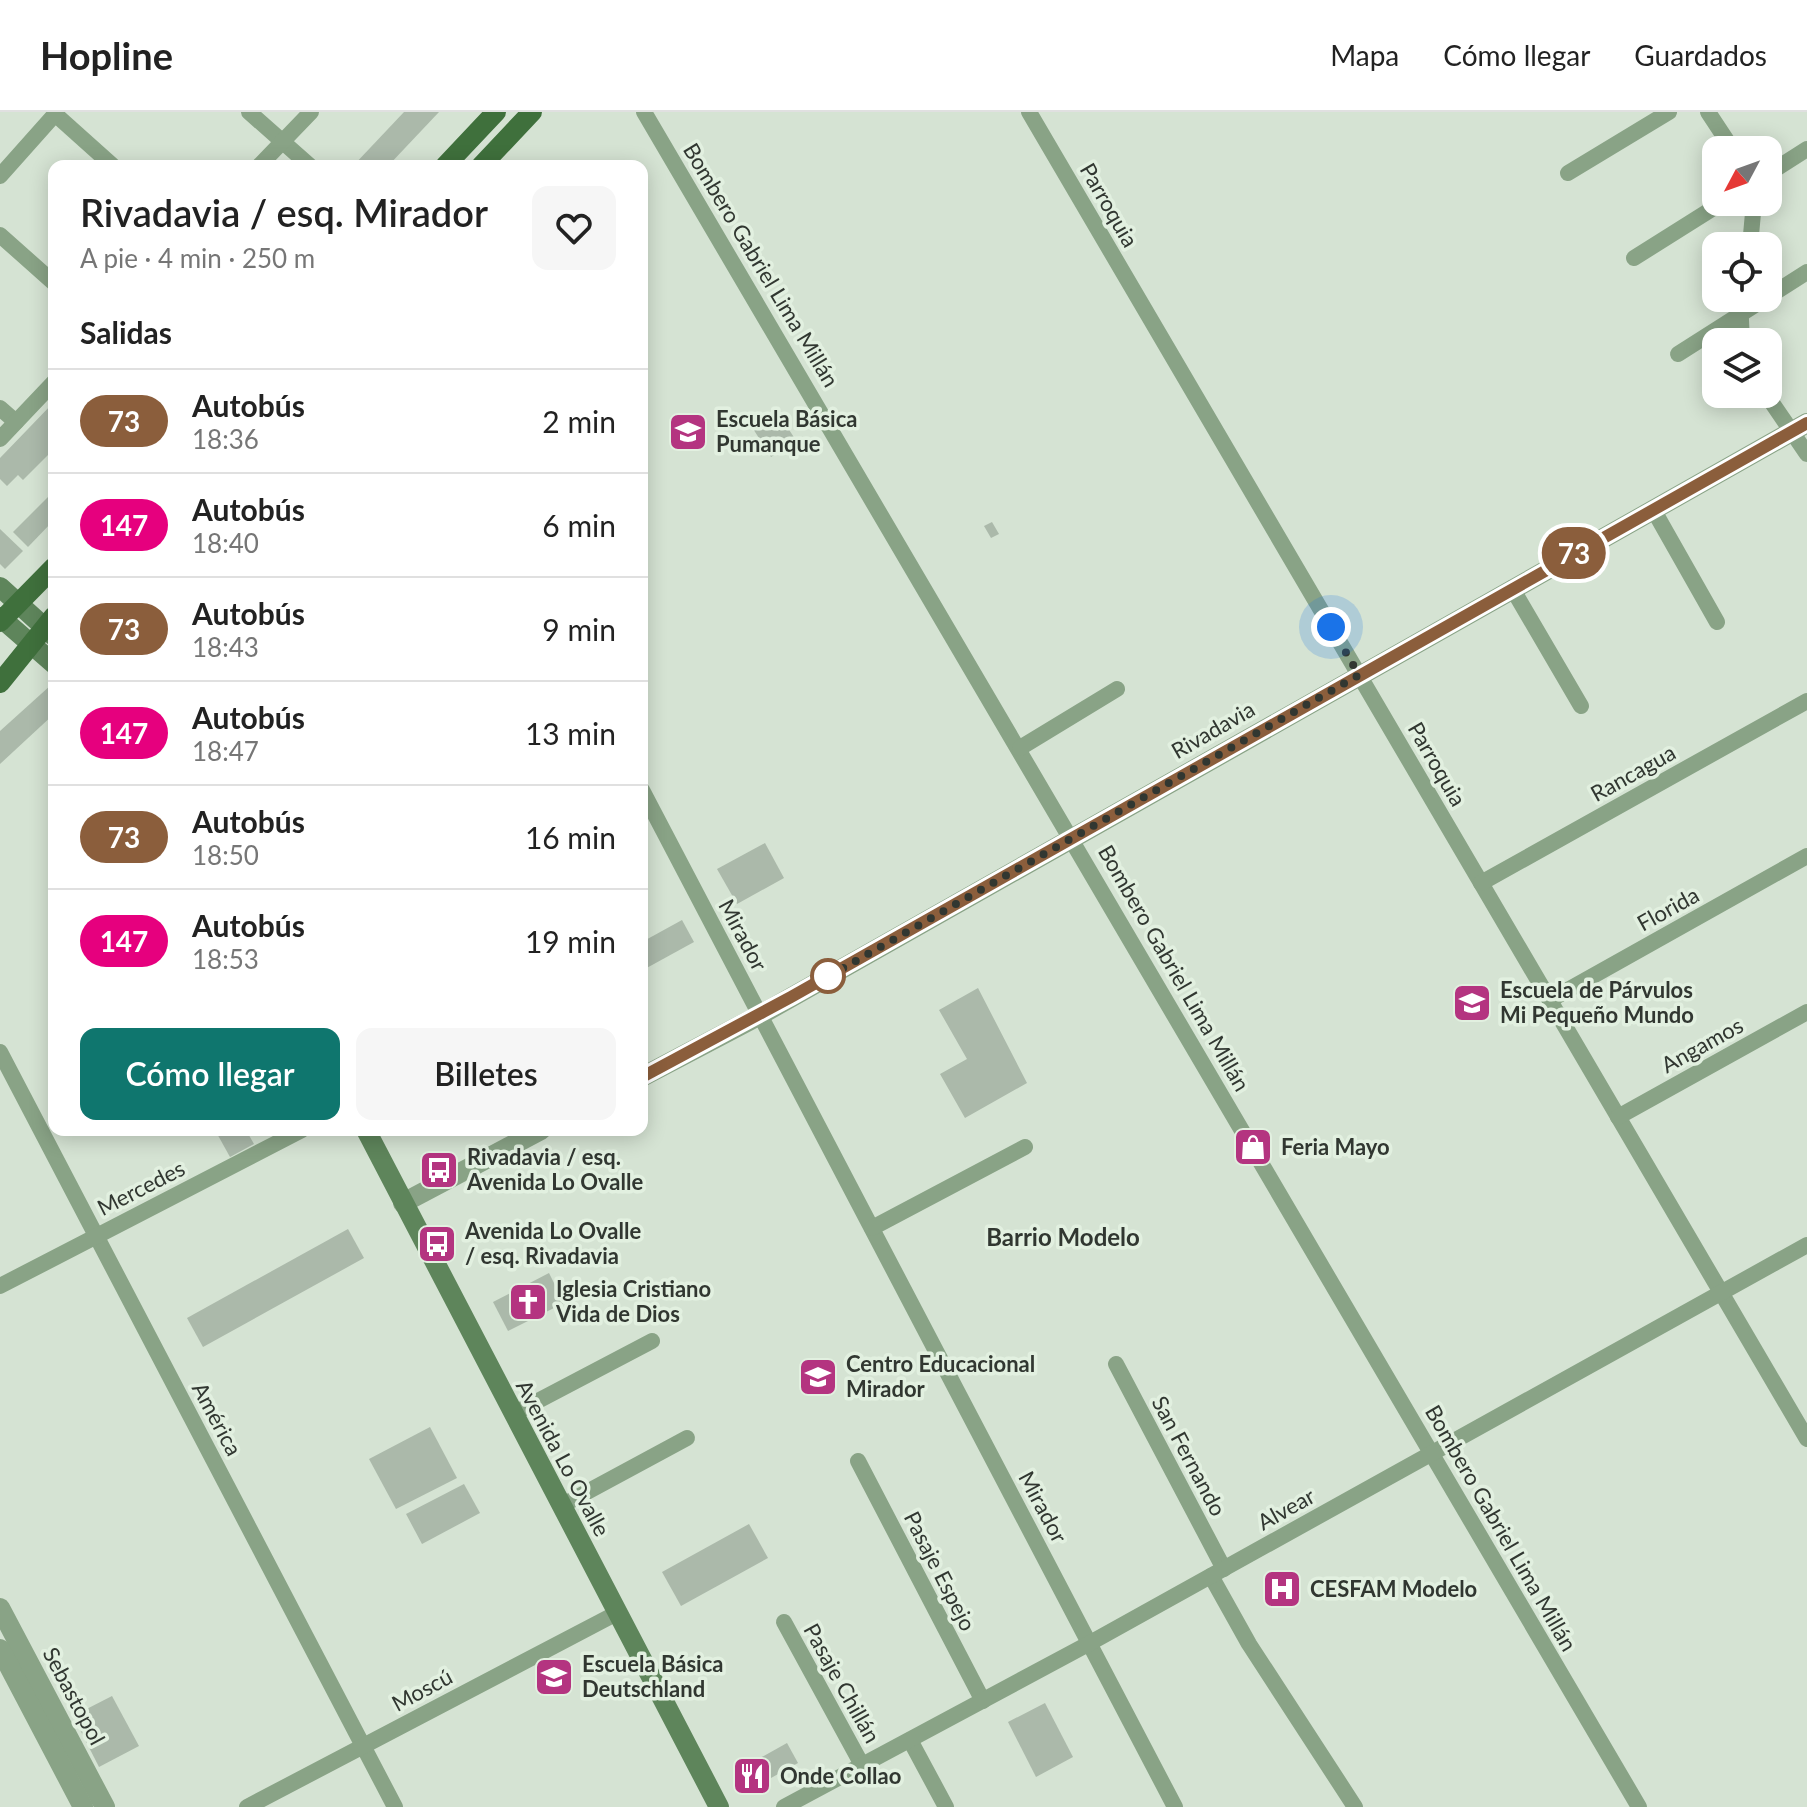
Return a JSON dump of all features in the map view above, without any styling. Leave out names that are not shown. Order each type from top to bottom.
[{"type":"main road","points":[[451,160],[496,112]]},
{"type":"main road","points":[[487,160],[532,112]]},
{"type":"main road","points":[[1,619],[48,573]]},
{"type":"main road","points":[[0,587],[46,631]]},
{"type":"main road","points":[[1,619],[46,631]]},
{"type":"main road","points":[[0,683],[46,631]]},
{"type":"main road","name":"Avenida Lo Ovalle","points":[[369,1136],[719,1807]]},
{"type":"street","points":[[249,112],[303,160]]},
{"type":"street","points":[[265,160],[311,112]]},
{"type":"street","name":"Bombero Gabriel Lima Millán","points":[[644,112],[1639,1807]]},
{"type":"street","name":"Parroquia","points":[[1029,112],[1807,1439]]},
{"type":"street","points":[[1568,173],[1669,112]]},
{"type":"street","points":[[1708,112],[1724,136]]},
{"type":"street","points":[[0,176],[56,113],[107,160]]},
{"type":"street","points":[[1782,165],[1807,149]]},
{"type":"street","points":[[1634,258],[1702,215]]},
{"type":"street","points":[[0,235],[48,278]]},
{"type":"street","points":[[1782,288],[1807,272]]},
{"type":"street","points":[[1678,354],[1733,312]]},
{"type":"street","points":[[0,439],[48,388]]},
{"type":"street","points":[[0,408],[16,422]]},
{"type":"street","points":[[1780,408],[1799,427],[1807,454]]},
{"type":"street","name":"Rivadavia","points":[[648,1074],[760,1015],[1799,427]]},
{"type":"street","points":[[1653,509],[1717,622]]},
{"type":"street","points":[[1512,588],[1581,706]]},
{"type":"street","points":[[1020,748],[1117,689]]},
{"type":"street","name":"Rancagua","points":[[1481,883],[1807,701]]},
{"type":"street","name":"Mirador","points":[[648,801],[1175,1807]]},
{"type":"street","name":"Florida","points":[[1550,1000],[1807,856]]},
{"type":"street","name":"Angamos","points":[[1618,1117],[1807,1012]]},
{"type":"street","name":"América","points":[[0,1052],[395,1807]]},
{"type":"street","name":"Mercedes","points":[[0,1286],[290,1136]]},
{"type":"street","points":[[403,1203],[530,1136]]},
{"type":"street","points":[[872,1228],[1025,1147]]},
{"type":"street","name":"Alvear","points":[[784,1807],[1090,1643],[1807,1245]]},
{"type":"street","points":[[513,1414],[652,1341]]},
{"type":"street","name":"San Fernando","points":[[1116,1364],[1253,1651],[1355,1807]]},
{"type":"street","points":[[561,1506],[687,1438]]},
{"type":"street","name":"Pasaje Espejo","points":[[858,1461],[983,1701]]},
{"type":"street","name":"Sebastopol","points":[[0,1608],[105,1807]]},
{"type":"street","name":"Moscú","points":[[247,1807],[617,1613]]},
{"type":"street","name":"Pasaje Chillán","points":[[784,1622],[862,1765]]},
{"type":"street","name":"Sebastopol","points":[[0,1649],[83,1807]]},
{"type":"street","points":[[910,1740],[946,1807]]},
{"type":"building","points":[[404,112],[439,112],[394,160],[359,160]]},
{"type":"building","points":[[48,408],[48,455],[23,480],[18,475],[7,486],[0,479],[0,458]]},
{"type":"building","points":[[767,414],[777,431],[786,425],[797,442],[771,457],[750,424]]},
{"type":"building","points":[[48,497],[48,526],[28,547],[13,532]]},
{"type":"building","points":[[992,522],[999,534],[991,538],[984,526]]},
{"type":"building","points":[[0,529],[23,551],[5,569],[0,564]]},
{"type":"building","points":[[48,688],[48,720],[0,764],[0,731]]},
{"type":"building","points":[[765,843],[784,878],[737,904],[717,869]]},
{"type":"building","points":[[682,920],[694,942],[648,967],[648,939]]},
{"type":"building","points":[[978,988],[1027,1083],[965,1118],[940,1074],[967,1059],[939,1010]]},
{"type":"building","points":[[218,1136],[249,1136],[254,1144],[230,1157]]},
{"type":"building","points":[[348,1229],[364,1258],[203,1347],[187,1318]]},
{"type":"building","name":"Iglesia Cristiano Vida de Dios","points":[[549,1273],[564,1303],[508,1331],[493,1302]]},
{"type":"building","points":[[430,1427],[457,1478],[396,1509],[369,1459]]},
{"type":"building","points":[[464,1484],[480,1513],[422,1544],[406,1514]]},
{"type":"building","points":[[749,1524],[768,1558],[681,1606],[662,1572]]},
{"type":"building","points":[[112,1696],[139,1746],[99,1767],[73,1716]]},
{"type":"building","points":[[1045,1703],[1073,1757],[1036,1777],[1008,1722]]},
{"type":"building","points":[[787,1743],[798,1763],[744,1793],[733,1773]]},
{"type":"bus line","name":"73","points":[[648,1074],[760,1015],[1807,423]]},
{"type":"place","name":"Escuela Básica Pumanque","points":[[688,432]]},
{"type":"place","name":"Escuela de Párvulos Mi Pequeño Mundo","points":[[1472,1003]]},
{"type":"place","name":"Feria Mayo","points":[[1253,1147]]},
{"type":"place","name":"Rivadavia / esq. Avenida Lo Ovalle","points":[[439,1170]]},
{"type":"place","name":"Avenida Lo Ovalle / esq. Rivadavia","points":[[437,1244]]},
{"type":"place","name":"Iglesia Cristiano Vida de Dios","points":[[528,1302]]},
{"type":"place","name":"Centro Educacional Mirador","points":[[818,1377]]},
{"type":"place","name":"CESFAM Modelo","points":[[1282,1589]]},
{"type":"place","name":"Escuela Básica Deutschland","points":[[554,1677]]},
{"type":"place","name":"Onde Collao","points":[[752,1776]]},
{"type":"district","name":"Barrio Modelo","points":[[1063,1238]]},
{"type":"route","points":[[828,976],[817,983],[1359,675],[1331,627]]}]
